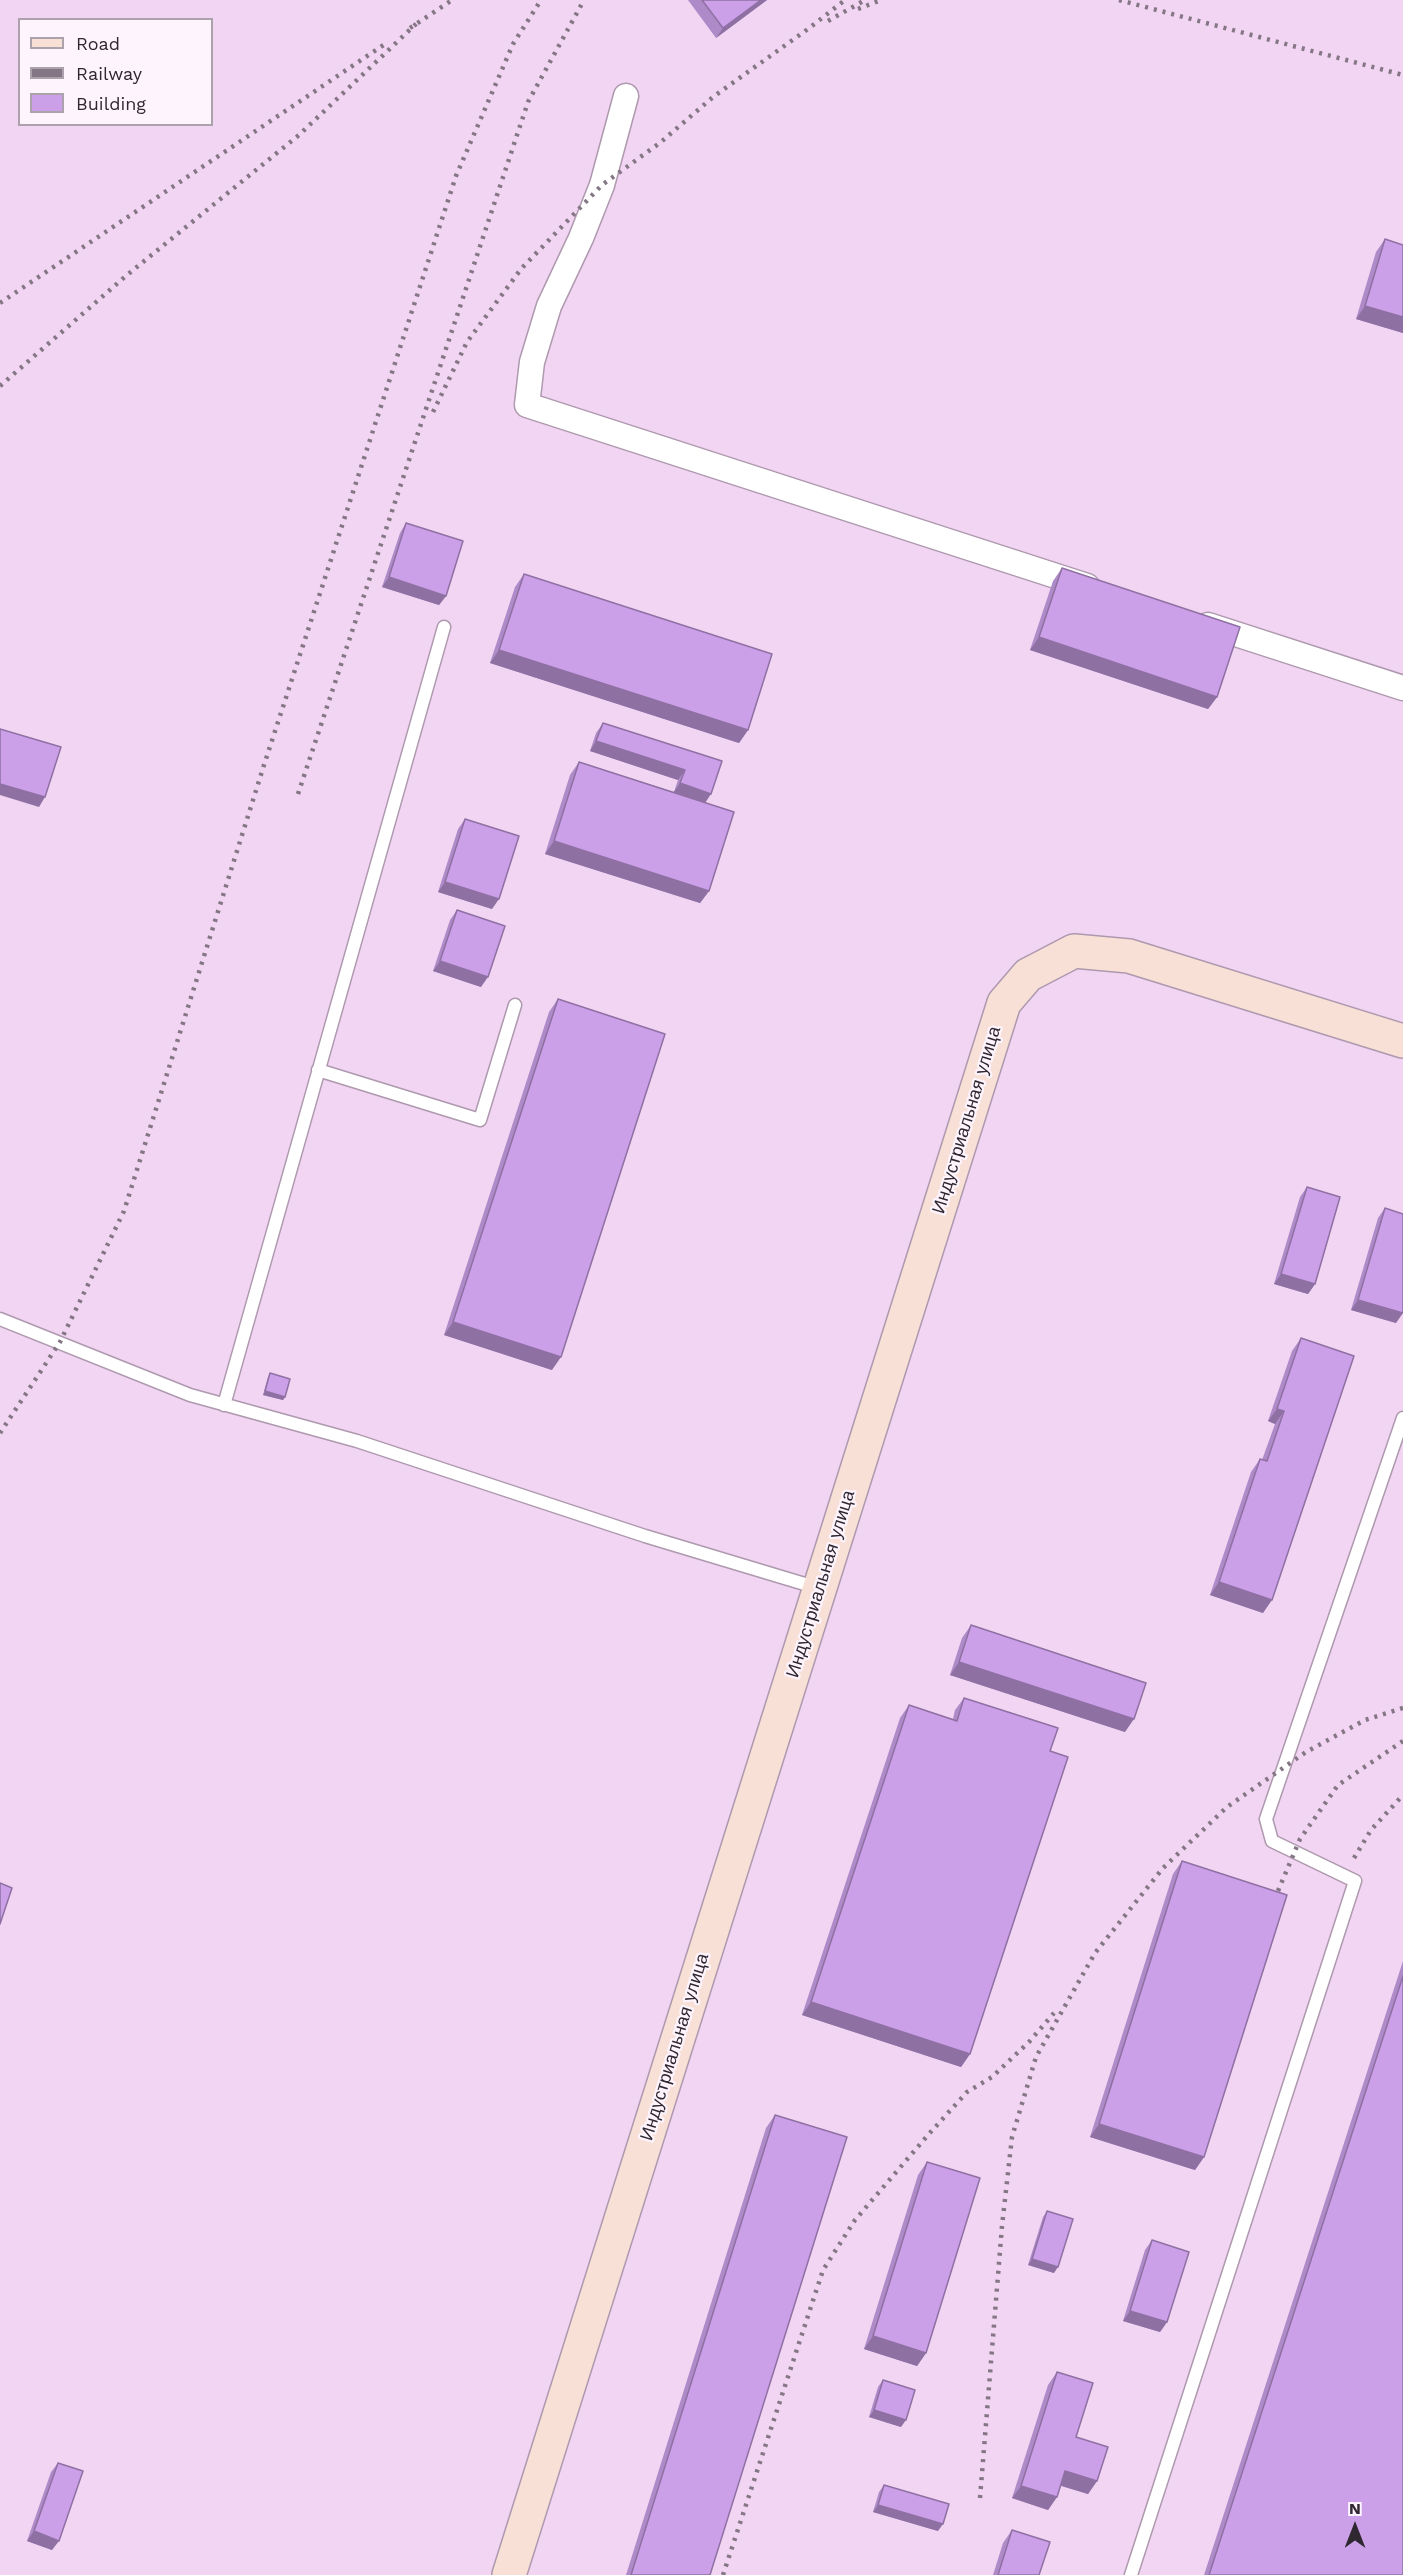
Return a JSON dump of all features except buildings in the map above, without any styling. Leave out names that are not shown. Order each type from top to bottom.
[{"type":"street","points":[[626,96],[602,185],[581,238],[549,306],[532,362],[527,405],[1107,593]]},
{"type":"street","points":[[1187,619],[1403,688]]},
{"type":"street","name":"Индустриальная улица","points":[[509,2575],[1004,1003],[1028,975],[1074,951],[1129,956],[1403,1041]]},
{"type":"lane","points":[[224,1404],[444,627]]},
{"type":"lane","points":[[318,1070],[480,1120],[515,1005]]},
{"type":"lane","points":[[0,1319],[190,1395],[357,1442],[645,1536],[819,1589]]},
{"type":"lane","points":[[1131,2575],[1355,1881],[1272,1841],[1266,1819],[1403,1418]]},
{"type":"shaded area","points":[[0,0],[1403,0],[1403,2575],[0,2575]]},
{"type":"railway","points":[[410,28],[452,0]]},
{"type":"railway","points":[[0,1433],[60,1342],[124,1211],[264,765],[456,176],[513,44],[541,0]]},
{"type":"railway","points":[[298,794],[528,102],[584,0]]},
{"type":"railway","points":[[433,412],[467,342],[521,269],[602,185],[661,142],[713,97],[845,0]]},
{"type":"railway","points":[[828,21],[865,0]]},
{"type":"railway","points":[[858,9],[881,0]]},
{"type":"railway","points":[[1119,0],[1403,75]]},
{"type":"railway","points":[[0,386],[127,275],[299,135],[417,23]]},
{"type":"railway","points":[[0,303],[385,44]]},
{"type":"railway","points":[[980,2498],[1002,2226],[1012,2137],[1036,2057],[1095,1953],[1163,1868],[1227,1807],[1306,1752],[1365,1720],[1403,1708]]},
{"type":"railway","points":[[1278,1891],[1300,1839],[1338,1785],[1403,1741]]},
{"type":"railway","points":[[1354,1858],[1371,1830],[1403,1795]]},
{"type":"railway","points":[[723,2575],[823,2270],[855,2220],[928,2135],[967,2092],[992,2077],[1029,2042],[1054,2013]]}]
